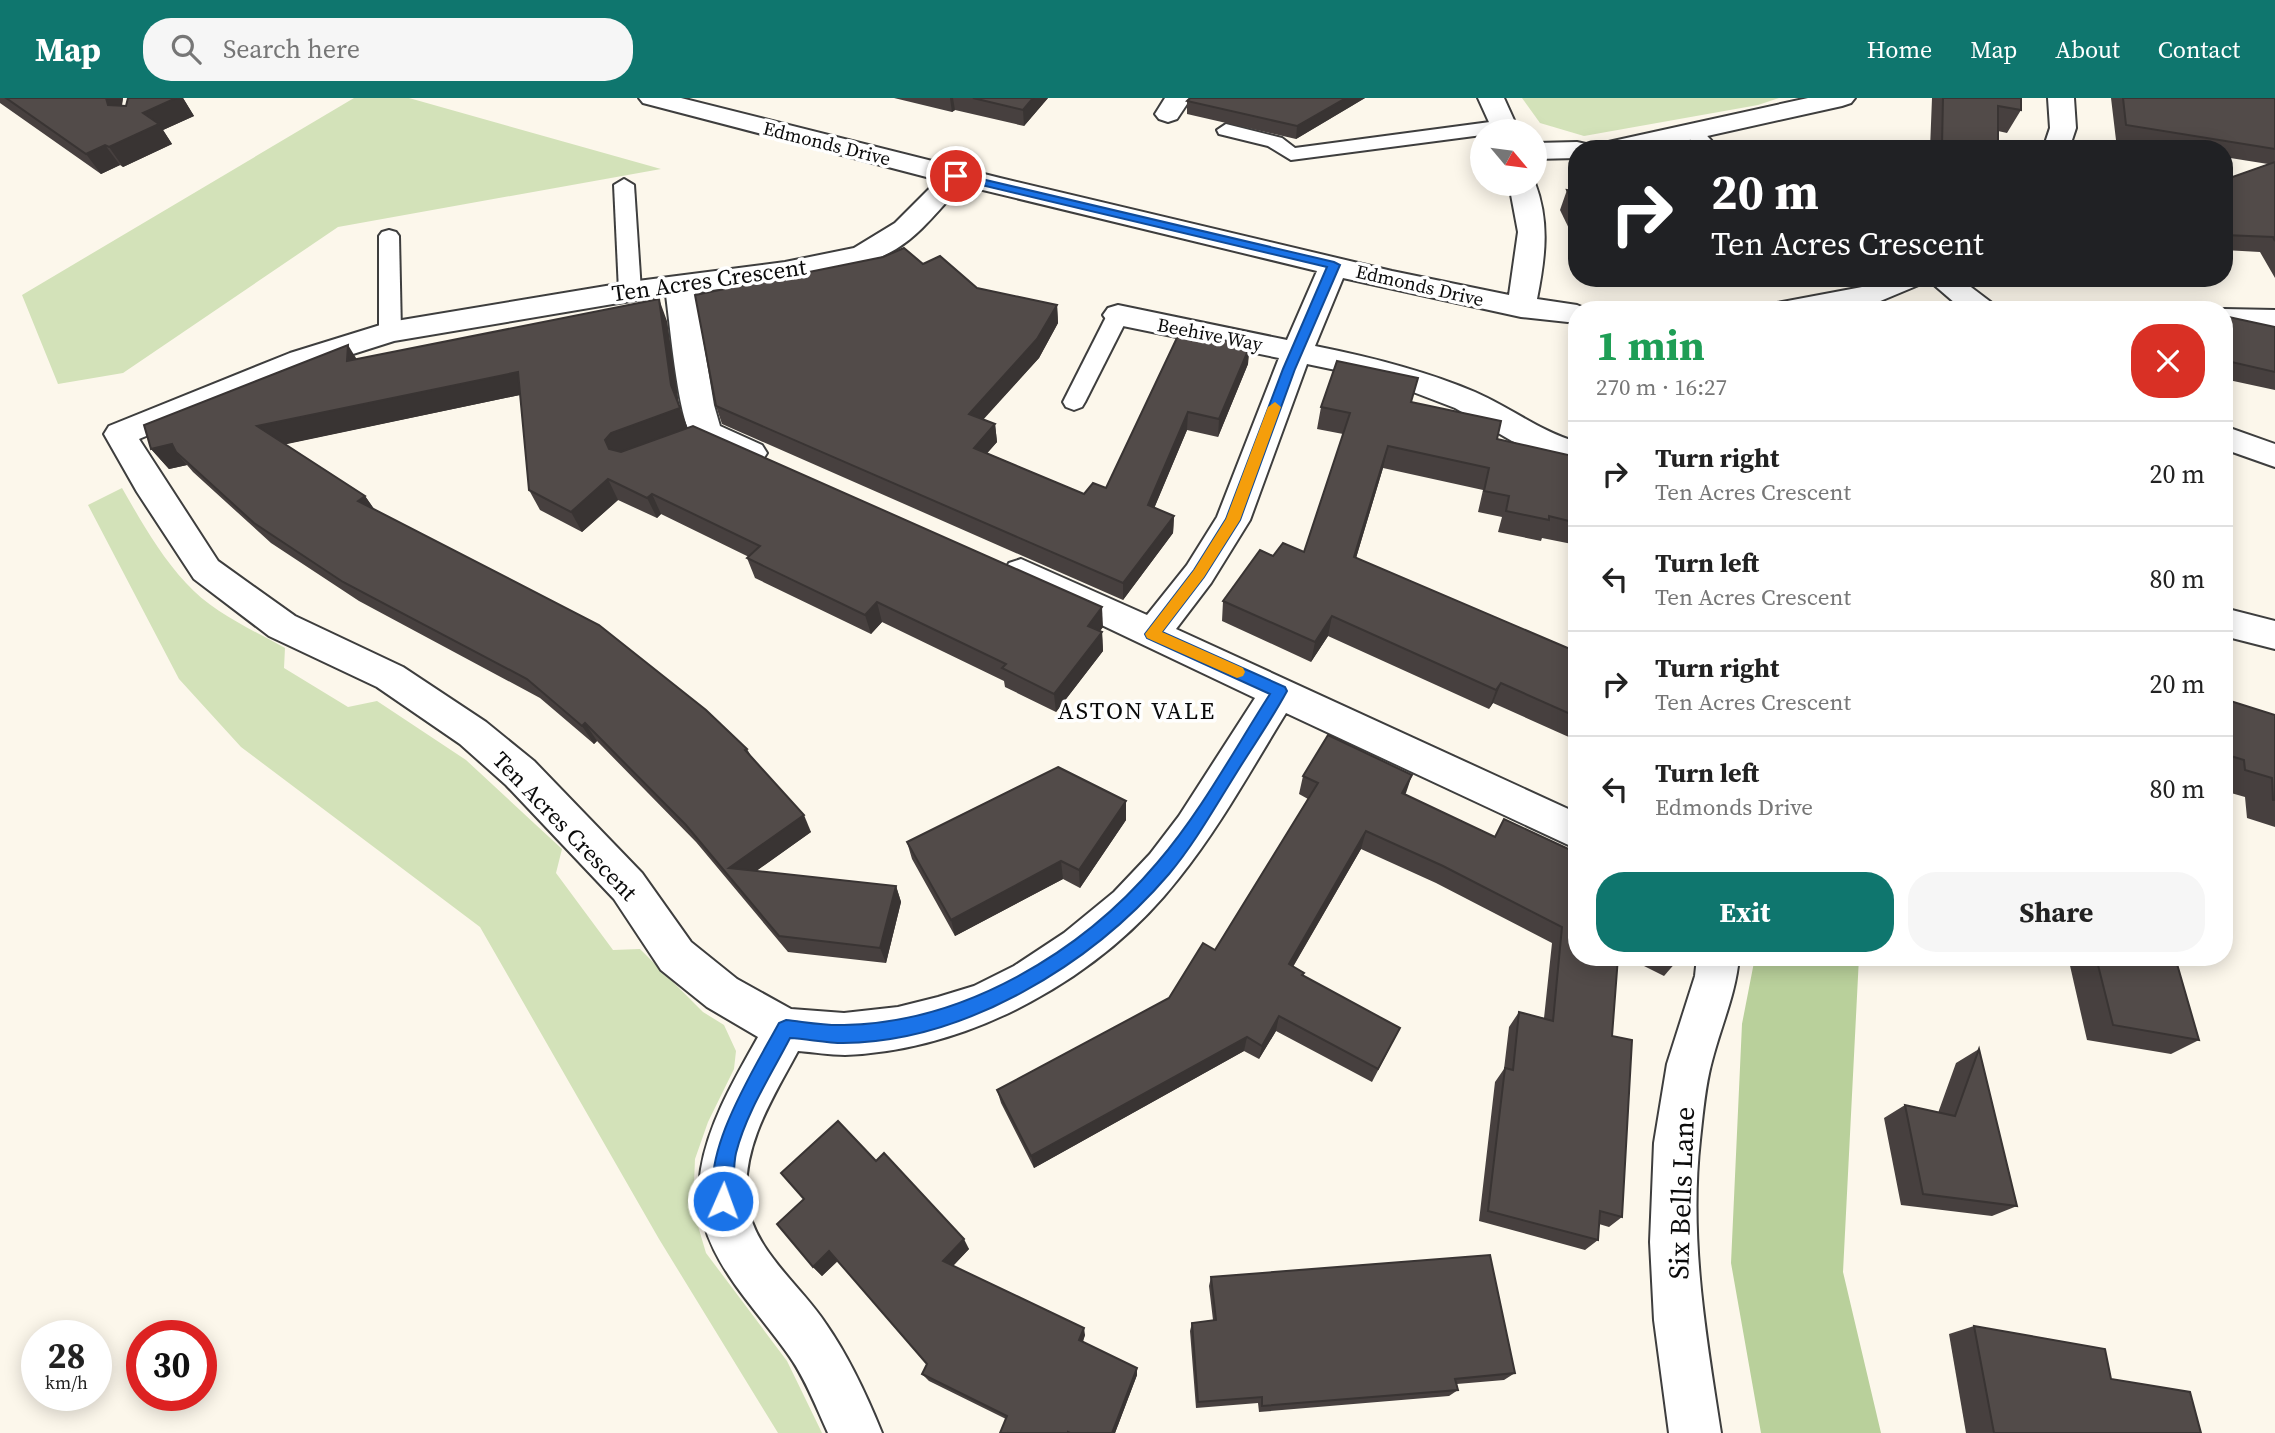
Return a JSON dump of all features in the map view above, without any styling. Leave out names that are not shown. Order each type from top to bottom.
[{"type":"street","name":"Edmonds Drive","points":[[652,98],[696,103],[956,176],[1334,265],[1521,308],[1568,313]]},
{"type":"street","points":[[1491,98],[1501,119]]},
{"type":"street","points":[[2059,140],[2063,128],[2061,98]]},
{"type":"street","points":[[1702,140],[1838,99],[1863,119]]},
{"type":"street","points":[[1547,151],[1568,150]]},
{"type":"street","name":"Ten Acres Crescent","points":[[956,176],[905,229],[886,243],[862,254],[807,267],[631,291],[390,332],[290,364],[120,434],[149,484],[206,570],[282,626],[390,677],[473,733],[520,773],[628,887],[676,956],[722,993],[786,1029],[844,1034],[898,1028],[938,1018],[983,1003],[1029,979],[1079,947],[1129,905],[1164,867],[1193,828],[1279,691]]},
{"type":"street","points":[[1521,308],[1534,246],[1532,211],[1526,196]]},
{"type":"street","points":[[1152,634],[1199,573],[1233,520],[1296,351],[1334,265]]},
{"type":"street","points":[[679,285],[698,405],[693,438],[781,466]]},
{"type":"street","points":[[1836,301],[1868,295],[1888,287]]},
{"type":"street","points":[[1952,287],[1970,301]]},
{"type":"street","points":[[2233,319],[2275,320],[2258,289]]},
{"type":"street","name":"Beehive Way","points":[[1118,315],[1385,370],[1427,383],[1466,400],[1534,438],[1568,450]]},
{"type":"street","points":[[2233,440],[2275,456]]},
{"type":"street","points":[[995,560],[1096,604],[1152,634],[1568,828]]},
{"type":"street","points":[[2233,624],[2275,635]]},
{"type":"street","name":"Six Bells Lane","points":[[1695,1433],[1679,1320],[1674,1242],[1677,1143],[1689,1064],[1717,966]]},
{"type":"street","points":[[786,1029],[738,1120],[726,1154],[722,1186],[725,1215],[742,1255],[816,1352],[856,1433]]},
{"type":"lane","points":[[1226,130],[1275,142],[1292,154],[1470,133]]},
{"type":"lane","points":[[624,185],[631,291]]},
{"type":"lane","points":[[389,236],[390,332]]},
{"type":"lane","points":[[1074,402],[1118,315]]},
{"type":"green space","points":[[354,98],[409,98],[661,169],[338,227],[123,373],[58,384],[22,295]]},
{"type":"green space","points":[[1522,98],[1779,98],[1758,105],[1584,136],[1547,125],[1547,119],[1537,119]]},
{"type":"green space","points":[[122,488],[159,549],[196,593],[232,619],[285,648],[284,668],[348,707],[377,701],[466,760],[562,849],[556,873],[613,950],[640,949],[703,1012],[724,1025],[736,1051],[734,1069],[708,1122],[695,1159],[693,1209],[706,1253],[787,1361],[822,1433],[778,1433],[659,1239],[480,927],[241,747],[179,679],[88,505]]},
{"type":"green space","points":[[1753,966],[1859,966],[1843,1272],[1881,1433],[1761,1433],[1731,1263],[1742,1024]]},
{"type":"building","points":[[6,98],[106,98],[108,105],[126,106],[128,98],[176,98],[143,113],[159,124],[109,147],[105,145],[86,154]]},
{"type":"building","points":[[973,98],[1033,98],[1023,110]]},
{"type":"building","points":[[1190,98],[1346,98],[1297,126],[1187,101]]},
{"type":"building","points":[[1943,98],[2021,98],[2021,110],[1998,106],[1998,140],[1942,140]]},
{"type":"building","points":[[2123,98],[2275,98],[2275,149],[2233,142],[2233,140],[2126,125]]},
{"type":"building","points":[[2275,162],[2275,241],[2273,237],[2233,235],[2233,177]]},
{"type":"building","points":[[904,248],[923,264],[940,256],[977,288],[1057,305],[1037,339],[969,414],[995,424],[974,448],[1084,494],[1093,483],[1106,488],[1183,325],[1214,338],[1250,346],[1219,419],[1188,412],[1148,505],[1174,516],[1123,583],[716,406],[695,295],[883,257]]},
{"type":"building","points":[[659,299],[671,385],[680,408],[611,433],[605,440],[609,449],[621,452],[693,426],[1102,607],[1088,626],[1102,632],[1054,694],[1002,668],[1006,664],[877,602],[865,615],[747,558],[760,546],[652,494],[647,498],[608,479],[571,512],[529,490],[518,372],[257,426],[365,496],[358,501],[599,625],[706,710],[747,749],[745,750],[804,815],[729,868],[896,886],[880,948],[779,936],[686,825],[585,723],[582,726],[527,679],[343,582],[254,523],[176,452],[172,444],[151,449],[144,425],[348,345],[347,361]]},
{"type":"building","points":[[2233,318],[2275,327],[2275,372],[2233,362]]},
{"type":"building","points":[[1337,361],[1418,378],[1411,402],[1501,421],[1497,439],[1568,455],[1568,521],[1549,516],[1549,520],[1506,511],[1509,496],[1484,491],[1489,468],[1388,446],[1354,557],[1568,648],[1568,713],[1501,683],[1496,690],[1332,616],[1315,642],[1223,601],[1260,550],[1273,556],[1283,543],[1304,552],[1350,413],[1321,407]]},
{"type":"building","points":[[2233,702],[2275,715],[2275,800],[2272,778],[2245,770],[2244,760],[2233,757]]},
{"type":"building","points":[[1328,735],[1412,775],[1402,793],[1495,837],[1504,819],[1568,849],[1568,966],[1617,966],[1612,1036],[1632,1040],[1622,1217],[1600,1211],[1598,1240],[1488,1211],[1505,1068],[1513,1070],[1519,1012],[1553,1021],[1562,927],[1443,866],[1366,831],[1289,964],[1304,973],[1302,975],[1400,1028],[1378,1069],[1279,1016],[1262,1046],[1247,1037],[1031,1156],[997,1090],[1169,998],[1203,943],[1215,950],[1318,783],[1303,776]]},
{"type":"building","points":[[1058,767],[1126,801],[1079,870],[1061,861],[951,920],[907,842]]},
{"type":"building","points":[[2098,966],[2178,966],[2199,1040],[2113,1025]]},
{"type":"building","points":[[1979,1049],[2017,1206],[1923,1194],[1905,1105],[1955,1116]]},
{"type":"building","points":[[838,1121],[876,1161],[884,1153],[964,1239],[943,1261],[1084,1328],[1079,1340],[1137,1368],[1112,1433],[1000,1433],[1007,1416],[922,1374],[927,1364],[829,1251],[813,1267],[777,1224],[804,1199],[781,1173]]},
{"type":"building","points":[[1490,1255],[1515,1373],[1455,1379],[1458,1390],[1262,1406],[1262,1397],[1198,1402],[1192,1323],[1216,1320],[1211,1277]]},
{"type":"building","points":[[1974,1326],[2105,1349],[2111,1379],[2190,1392],[2201,1433],[1994,1433]]},
{"type":"slow traffic","points":[[1237,672],[1152,634],[1220,544],[1233,520],[1275,407]]},
{"type":"district","name":"ASTON VALE","points":[[1137,711]]},
{"type":"route","points":[[723,1201],[726,1154],[738,1120],[786,1029],[844,1034],[898,1028],[938,1018],[983,1003],[1029,979],[1079,947],[1129,905],[1164,867],[1193,828],[1279,691],[1152,634],[1220,544],[1233,520],[1289,369],[1334,265],[956,176]]}]
